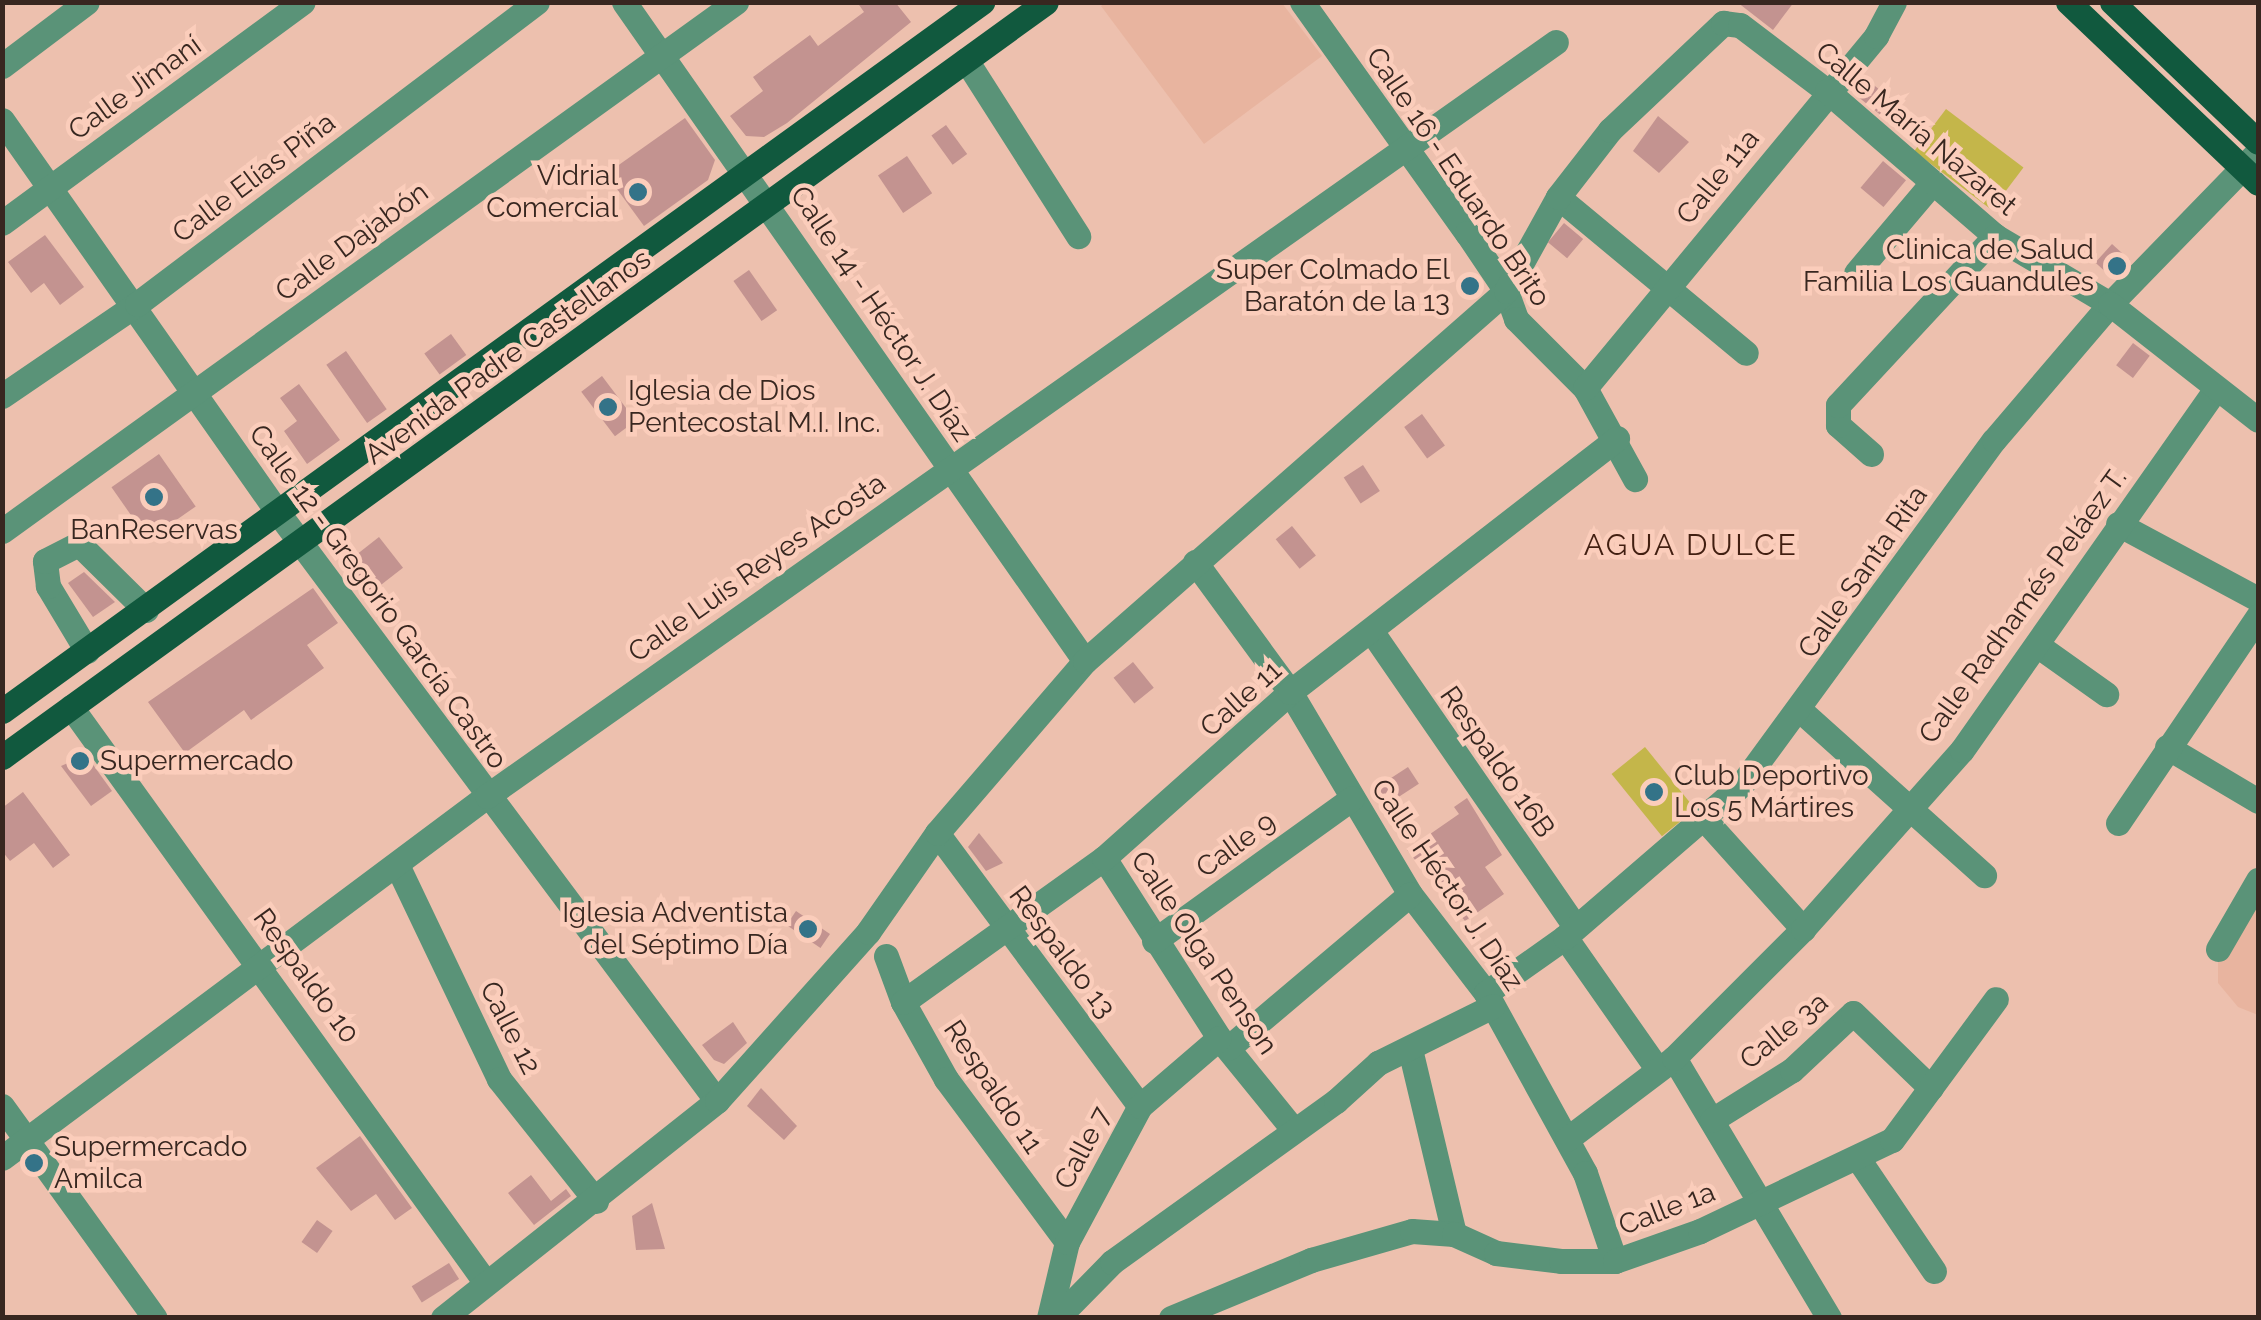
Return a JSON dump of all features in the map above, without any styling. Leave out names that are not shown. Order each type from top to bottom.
[{"type":"main road","name":"Avenida Padre Castellanos","points":[[2,711],[982,2]]},
{"type":"main road","name":"Avenida Padre Castellanos","points":[[2,757],[1046,2]]},
{"type":"main road","points":[[2068,2],[2254,168]]},
{"type":"main road","points":[[2112,2],[2258,142]]},
{"type":"street","points":[[2,66],[88,2]]},
{"type":"street","name":"Calle Jimaní","points":[[2,223],[303,2]]},
{"type":"street","name":"Calle Elías Piña","points":[[2,396],[136,304],[537,2]]},
{"type":"street","name":"Calle 14 - Héctor J. Díaz","points":[[624,2],[770,204],[1086,660]]},
{"type":"street","name":"Calle Dajabón","points":[[2,531],[736,2]]},
{"type":"street","name":"Calle 16 - Eduardo Brito","points":[[1302,2],[1506,291],[1516,318],[1586,388],[1618,438],[1635,479]]},
{"type":"street","name":"Calle 11a","points":[[1586,388],[1876,36],[1894,2]]},
{"type":"street","name":"Calle María Nazaret","points":[[1558,196],[1610,130],[1701,39],[1732,22],[1828,91],[1994,236],[2110,304],[2258,420]]},
{"type":"street","name":"Calle Luis Reyes Acosta","points":[[2,1158],[487,796],[1556,42]]},
{"type":"street","points":[[966,60],[1078,236]]},
{"type":"street","name":"Calle 12 - Gregorio García Castro","points":[[2,120],[136,304],[279,514],[717,1101]]},
{"type":"street","name":"Calle Santa Rita","points":[[1057,1318],[1112,1262],[1378,1063],[1410,1049],[1489,1000],[1704,820],[1801,711],[1994,440],[2110,304],[2254,168]]},
{"type":"street","points":[[1856,273],[1934,182]]},
{"type":"street","points":[[442,1318],[596,1201],[717,1101],[868,932],[937,833],[1086,660],[1506,291],[1558,196],[1746,353]]},
{"type":"street","points":[[1871,454],[1838,425],[1838,406],[1994,236]]},
{"type":"street","name":"Calle Radhamés Peláez T.","points":[[1567,1139],[1665,1062],[1803,930],[1910,803],[1962,750],[2216,388]]},
{"type":"street","name":"Calle 11","points":[[903,1002],[1104,858],[1290,692],[1618,438]]},
{"type":"street","points":[[2118,524],[2258,599]]},
{"type":"street","points":[[87,651],[48,586],[45,561],[78,544],[146,610]]},
{"type":"street","name":"Calle Héctor J. Díaz","points":[[1194,562],[1290,692],[1410,894],[1489,1000],[1567,1139],[1616,1260]]},
{"type":"street","points":[[2118,823],[2258,616]]},
{"type":"street","name":"Respaldo 16B","points":[[1372,632],[1569,931],[1712,1120],[1829,1318]]},
{"type":"street","points":[[2037,645],[2106,694]]},
{"type":"street","name":"Respaldo 10","points":[[71,707],[260,962],[486,1284]]},
{"type":"street","points":[[1801,711],[1910,803],[1984,875]]},
{"type":"street","points":[[2167,747],[2258,801]]},
{"type":"street","name":"Calle 9","points":[[1154,941],[1352,798]]},
{"type":"street","points":[[1704,820],[1803,930]]},
{"type":"street","name":"Respaldo 13","points":[[937,833],[1140,1106]]},
{"type":"street","name":"Calle Olga Penson","points":[[1104,858],[1154,941],[1224,1043],[1293,1129]]},
{"type":"street","name":"Calle 12","points":[[397,866],[499,1078],[596,1201]]},
{"type":"street","points":[[2218,949],[2258,880]]},
{"type":"street","name":"Calle 7","points":[[1049,1318],[1068,1242],[1140,1106],[1410,894]]},
{"type":"street","name":"Respaldo 11","points":[[886,956],[903,1002],[946,1078],[1068,1242]]},
{"type":"street","name":"Calle 1a","points":[[1172,1318],[1354,1247],[1412,1231],[1454,1234],[1496,1253],[1616,1260],[1859,1160],[1892,1140],[1996,999]]},
{"type":"street","name":"Calle 3a","points":[[1712,1120],[1792,1070],[1853,1013],[1931,1088]]},
{"type":"street","points":[[1410,1049],[1454,1234]]},
{"type":"street","points":[[2,1106],[155,1318]]},
{"type":"street","points":[[1859,1160],[1934,1271]]},
{"type":"shaded area","points":[[1106,2],[1282,3],[1322,56],[1204,144],[1101,6]]},
{"type":"shaded area","points":[[1946,109],[2023,167],[1992,210],[1914,151]]},
{"type":"shaded area","name":"Club Deportivo Los 5 Mártires","points":[[1645,747],[1695,809],[1662,836],[1612,774]]},
{"type":"shaded area","points":[[2258,894],[2258,1015],[2238,1007],[2218,983],[2218,958]]},
{"type":"building","points":[[857,2],[895,2],[911,22],[787,123],[764,137],[746,136],[730,116],[763,91],[753,77],[810,35],[818,46],[864,12]]},
{"type":"building","points":[[1737,2],[1794,2],[1773,30]]},
{"type":"building","points":[[1870,82],[1926,127],[1914,142],[1858,97]]},
{"type":"building","points":[[1658,116],[1689,142],[1659,173],[1633,151]]},
{"type":"building","points":[[685,118],[715,160],[708,180],[644,226],[606,174]]},
{"type":"building","points":[[946,125],[967,154],[953,165],[931,136]]},
{"type":"building","points":[[907,156],[932,193],[903,213],[878,176]]},
{"type":"building","points":[[1883,161],[1906,180],[1883,207],[1861,188]]},
{"type":"building","points":[[1564,223],[1583,239],[1567,258],[1548,242]]},
{"type":"building","points":[[45,235],[84,287],[60,305],[44,283],[31,293],[8,262]]},
{"type":"building","name":"Clinica de Salud Familia Los Guandules","points":[[2112,244],[2130,260],[2113,279],[2095,263]]},
{"type":"building","points":[[749,270],[777,310],[762,321],[733,281]]},
{"type":"building","points":[[451,334],[466,355],[440,374],[424,353]]},
{"type":"building","points":[[2133,343],[2150,356],[2133,378],[2116,365]]},
{"type":"building","points":[[346,351],[387,409],[367,423],[326,365]]},
{"type":"building","name":"Iglesia de Dios Pentecostal M.I. Inc.","points":[[602,376],[636,421],[615,436],[581,392]]},
{"type":"building","points":[[299,384],[340,440],[307,464],[284,431],[297,421],[280,398]]},
{"type":"building","points":[[1422,414],[1445,446],[1427,458],[1404,427]]},
{"type":"building","name":"BanReservas","points":[[159,454],[196,506],[148,540],[111,487]]},
{"type":"building","points":[[1363,465],[1380,491],[1361,504],[1344,478]]},
{"type":"building","points":[[1292,526],[1316,556],[1300,569],[1276,539]]},
{"type":"building","points":[[379,537],[403,568],[371,592],[347,562]]},
{"type":"building","points":[[84,572],[115,602],[93,617],[68,583]]},
{"type":"building","points":[[313,588],[338,623],[307,645],[324,668],[251,720],[244,710],[185,753],[148,702]]},
{"type":"building","points":[[1133,662],[1154,688],[1134,703],[1114,678]]},
{"type":"building","points":[[86,755],[112,791],[91,806],[61,766]]},
{"type":"building","points":[[1408,767],[1419,784],[1382,808],[1371,791]]},
{"type":"building","points":[[23,792],[70,855],[53,868],[34,843],[10,861],[2,851],[2,808]]},
{"type":"building","points":[[1467,798],[1502,855],[1485,867],[1504,894],[1465,921],[1407,850],[1459,814],[1454,807]]},
{"type":"building","points":[[979,833],[1003,863],[986,871],[968,847]]},
{"type":"building","name":"Iglesia Adventista del Séptimo Día","points":[[796,911],[830,934],[820,948],[786,925]]},
{"type":"building","points":[[733,1022],[747,1043],[724,1064],[714,1060],[702,1045]]},
{"type":"building","points":[[761,1088],[797,1126],[784,1140],[747,1106]]},
{"type":"building","points":[[360,1136],[412,1208],[395,1220],[376,1194],[351,1211],[316,1168]]},
{"type":"building","points":[[531,1175],[551,1201],[566,1189],[571,1196],[534,1225],[508,1193]]},
{"type":"building","points":[[652,1203],[665,1249],[636,1250],[632,1216]]},
{"type":"building","points":[[317,1220],[333,1231],[317,1253],[302,1242]]},
{"type":"building","points":[[449,1263],[459,1279],[422,1302],[412,1286]]},
{"type":"place","name":"Vidrial Comercial","points":[[638,192]]},
{"type":"place","name":"Clinica de Salud Familia Los Guandules","points":[[2117,266]]},
{"type":"place","name":"Super Colmado El Baratón de la 13","points":[[1470,286]]},
{"type":"place","name":"Iglesia de Dios Pentecostal M.I. Inc.","points":[[608,407]]},
{"type":"place","name":"BanReservas","points":[[154,497]]},
{"type":"place","name":"Supermercado","points":[[80,761]]},
{"type":"place","name":"Club Deportivo Los 5 Mártires","points":[[1654,792]]},
{"type":"place","name":"Iglesia Adventista del Séptimo Día","points":[[808,929]]},
{"type":"place","name":"Supermercado Amilca","points":[[34,1163]]},
{"type":"district","name":"AGUA DULCE","points":[[1691,545]]}]
